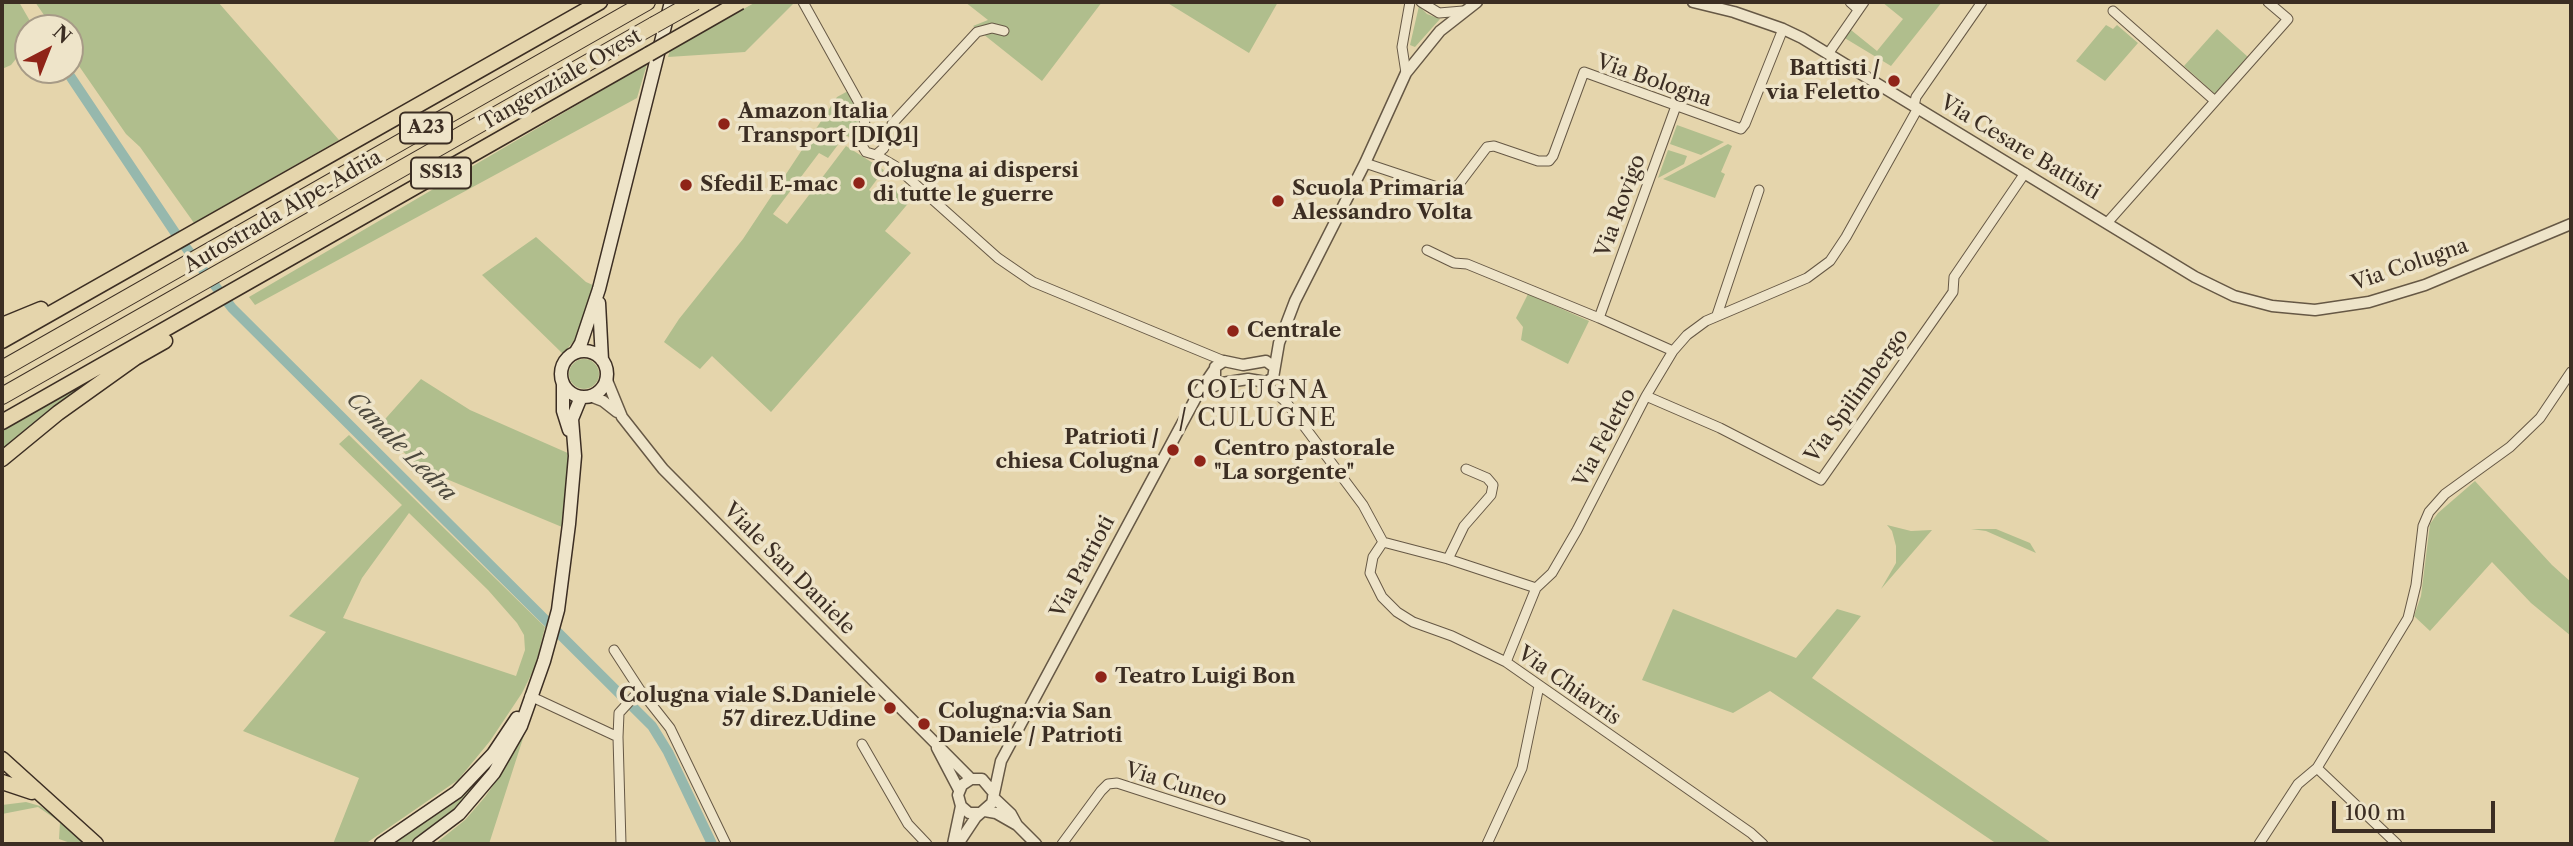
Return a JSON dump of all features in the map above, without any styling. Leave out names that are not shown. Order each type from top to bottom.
[{"type":"highway","name":"Autostrada Alpe-Adria","points":[[2,369],[647,2]]},
{"type":"highway","name":"Autostrada Alpe-Adria","points":[[2,396],[695,2]]},
{"type":"main road","points":[[2,341],[600,2]]},
{"type":"main road","name":"Viale San Daniele","points":[[586,396],[572,393],[563,383],[563,366],[581,343],[599,289],[671,2]]},
{"type":"main road","name":"Tangenziale Ovest","points":[[2,422],[740,2]]},
{"type":"main road","points":[[2,325],[91,289]]},
{"type":"main road","name":"Viale San Daniele","points":[[599,289],[598,327],[606,378]]},
{"type":"main road","points":[[2,459],[58,413],[135,358],[193,325],[211,304]]},
{"type":"main road","points":[[575,353],[589,352],[602,360]]},
{"type":"main road","points":[[419,844],[459,814],[494,773],[520,726],[552,638],[558,610],[575,465],[572,419],[586,396],[599,391],[606,378]]},
{"type":"main road","points":[[563,383],[563,411],[574,442]]},
{"type":"main road","points":[[381,844],[440,806],[477,773],[506,735],[530,696]]},
{"type":"main road","points":[[2,759],[96,844]]},
{"type":"main road","points":[[2,782],[43,797]]},
{"type":"street","points":[[803,2],[866,117],[866,133],[862,147],[869,154],[881,148],[892,124],[977,32],[992,28],[1004,31]]},
{"type":"street","points":[[1406,73],[1402,47],[1410,2]]},
{"type":"street","points":[[1421,2],[1439,13],[1463,11]]},
{"type":"street","points":[[1199,392],[1222,383],[1248,379],[1270,381],[1279,343],[1295,301],[1365,163],[1406,73],[1440,31],[1478,2]]},
{"type":"street","name":"Via Cesare Battisti","points":[[1693,2],[1734,12],[1783,29],[2107,223]]},
{"type":"street","points":[[1828,54],[1861,5],[1850,2]]},
{"type":"street","name":"Via Cesare Battisti","points":[[1916,107],[1916,97],[1982,2]]},
{"type":"street","points":[[2107,223],[2288,19],[2269,2]]},
{"type":"street","points":[[2113,11],[2215,101]]},
{"type":"street","name":"Via Bologna","points":[[1365,163],[1450,191],[1459,184],[1487,146],[1538,161],[1549,161],[1584,72],[1741,129],[1783,29]]},
{"type":"street","name":"Via Rovigo","points":[[1599,318],[1676,106]]},
{"type":"street","name":"Via Feletto","points":[[1506,662],[1536,588],[1552,573],[1577,530],[1646,396],[1673,351],[1687,335],[1717,314],[1807,278],[1830,261],[1846,237],[1916,107]]},
{"type":"street","points":[[866,133],[877,132],[892,124]]},
{"type":"street","points":[[877,132],[881,148],[895,166],[998,258],[1033,282],[1209,356],[1218,366]]},
{"type":"street","name":"Via Spilimbergo","points":[[1646,396],[1720,428],[1821,480],[1953,292],[1954,277],[2025,173]]},
{"type":"street","points":[[1717,314],[1759,190]]},
{"type":"street","name":"Via Colugna","points":[[2107,223],[2195,278],[2234,296],[2272,306],[2315,310],[2369,302],[2425,285],[2571,224]]},
{"type":"street","points":[[1427,250],[1599,318],[1673,351]]},
{"type":"street","points":[[1261,362],[1279,343]]},
{"type":"street","points":[[1218,366],[1269,362],[1283,398]]},
{"type":"street","points":[[1218,366],[1215,377],[1222,383]]},
{"type":"street","name":"Via Patrioti","points":[[993,794],[1001,761],[1199,392],[1218,366]]},
{"type":"street","points":[[2259,844],[2298,784],[2317,768],[2408,618],[2416,585],[2423,526],[2429,512],[2445,495],[2510,447],[2540,418],[2571,372]]},
{"type":"street","name":"Viale San Daniele","points":[[606,378],[622,417]]},
{"type":"street","points":[[1262,382],[1283,398],[1363,505],[1383,542],[1448,559],[1536,588]]},
{"type":"street","name":"Viale San Daniele","points":[[586,396],[603,401],[622,417],[663,469],[934,742],[976,779]]},
{"type":"street","points":[[1448,559],[1464,526],[1491,495],[1493,485],[1487,478],[1466,470]]},
{"type":"street","name":"Via Chiavris","points":[[1383,542],[1369,567],[1372,580],[1382,597],[1397,612],[1413,622],[1452,636],[1506,662],[1763,844]]},
{"type":"street","points":[[614,650],[638,692],[670,728],[726,844]]},
{"type":"street","points":[[1487,844],[1522,768],[1539,686]]},
{"type":"street","points":[[621,844],[617,720],[624,705],[638,692]]},
{"type":"street","points":[[530,696],[618,737]]},
{"type":"street","name":"Viale San Daniele","points":[[934,742],[959,790]]},
{"type":"street","points":[[862,744],[908,824],[928,844]]},
{"type":"street","name":"Via Patrioti","points":[[976,779],[1001,761]]},
{"type":"street","points":[[2317,768],[2397,844]]},
{"type":"street","points":[[956,844],[961,806],[959,790],[976,779],[1011,814],[1017,825]]},
{"type":"street","name":"Via Cuneo","points":[[1062,844],[1101,790],[1117,783],[1306,844]]},
{"type":"street","points":[[956,844],[992,803],[993,794]]},
{"type":"street","points":[[961,806],[969,813],[996,813],[1017,825],[1036,844]]},
{"type":"green space","points":[[2,2],[19,2],[26,14],[14,14],[14,61],[2,69]]},
{"type":"green space","points":[[35,2],[218,2],[339,140],[194,223],[140,147],[126,134],[84,73],[84,14],[43,14]]},
{"type":"green space","points":[[756,2],[793,4],[745,52],[668,57],[670,50]]},
{"type":"green space","points":[[965,2],[1102,2],[1042,81],[973,26],[988,20]]},
{"type":"green space","points":[[1166,2],[1278,2],[1249,53]]},
{"type":"green space","points":[[1882,2],[1942,2],[1891,66],[1843,37],[1851,30],[1877,51],[1903,19]]},
{"type":"green space","points":[[1419,6],[1427,14],[1440,19],[1415,47],[1410,45]]},
{"type":"green space","points":[[2106,25],[2113,29],[2117,25],[2138,43],[2105,81],[2076,61]]},
{"type":"green space","points":[[2217,29],[2248,57],[2215,94],[2184,66]]},
{"type":"green space","points":[[647,64],[637,98],[255,305],[249,297]]},
{"type":"green space","points":[[848,91],[859,110],[860,135],[851,138],[834,129],[828,134],[840,142],[828,158],[819,153],[773,214],[787,224],[846,146],[884,170],[869,190],[886,203],[902,184],[916,194],[885,231],[911,253],[771,412],[712,356],[700,369],[664,342],[743,239],[837,97]]},
{"type":"green space","points":[[1677,125],[1724,142],[1701,155],[1670,144]]},
{"type":"green space","points":[[1728,144],[1732,146],[1721,172],[1725,174],[1715,198],[1663,179]]},
{"type":"green space","points":[[1668,150],[1687,156],[1684,164],[1658,178]]},
{"type":"green space","points":[[536,237],[586,282],[595,286],[577,337],[563,354],[482,275]]},
{"type":"green space","points":[[1528,294],[1589,321],[1568,364],[1521,340],[1523,327],[1516,318]]},
{"type":"green space","points":[[584,359],[595,363],[599,374],[595,385],[584,389],[573,385],[569,374],[573,363]]},
{"type":"green space","points":[[96,377],[52,412],[2,453],[2,430]]},
{"type":"green space","points":[[421,379],[470,410],[570,454],[562,527],[420,468],[378,427]]},
{"type":"green space","points":[[349,435],[545,627],[535,667],[522,693],[490,741],[458,780],[365,844],[333,844],[359,778],[243,731],[326,632],[289,616],[402,505],[339,444]],"holes":[[[409,513],[488,590],[524,635],[525,650],[516,676],[343,618],[362,578]]]},
{"type":"green space","points":[[2475,481],[2571,582],[2571,636],[2531,603],[2492,562],[2430,631],[2414,616],[2421,596],[2430,524],[2438,513]]},
{"type":"green space","points":[[1887,525],[1911,531],[1932,530],[1881,589],[1896,563],[1896,546],[1892,531]]},
{"type":"green space","points":[[1971,529],[1996,529],[2030,543],[2036,553],[1986,531]]},
{"type":"green space","points":[[1673,609],[1796,658],[1837,609],[1861,616],[1812,678],[2050,842],[1997,844],[1770,691],[1733,713],[1642,680]]},
{"type":"green space","points":[[527,726],[489,844],[435,844],[465,820],[485,797],[506,767]]},
{"type":"green space","points":[[489,769],[445,820],[408,844],[393,844],[451,805]]},
{"type":"green space","points":[[26,802],[40,806],[59,819],[87,844],[73,844],[59,839],[60,822],[38,807],[2,814],[2,805]]},
{"type":"waterway","name":"Canale Ledra","points":[[75,84],[178,237],[232,308],[652,726],[668,752],[712,844]]},
{"type":"place","name":"Battisti / via Feletto","points":[[1894,81]]},
{"type":"place","name":"Amazon Italia Transport [DIQ1]","points":[[724,124]]},
{"type":"place","name":"Colugna ai dispersi di tutte le guerre","points":[[859,183]]},
{"type":"place","name":"Sfedil E-mac","points":[[686,185]]},
{"type":"place","name":"Scuola Primaria Alessandro Volta","points":[[1278,201]]},
{"type":"place","name":"Centrale","points":[[1233,331]]},
{"type":"place","name":"Patrioti / chiesa Colugna","points":[[1173,450]]},
{"type":"place","name":"Centro pastorale \"La sorgente\"","points":[[1200,461]]},
{"type":"place","name":"Teatro Luigi Bon","points":[[1101,677]]},
{"type":"place","name":"Colugna viale S.Daniele 57 direz.Udine","points":[[890,708]]},
{"type":"place","name":"Colugna:via San Daniele / Patrioti","points":[[924,724]]},
{"type":"district","name":"COLUGNA / CULUGNE","points":[[1258,405]]}]
